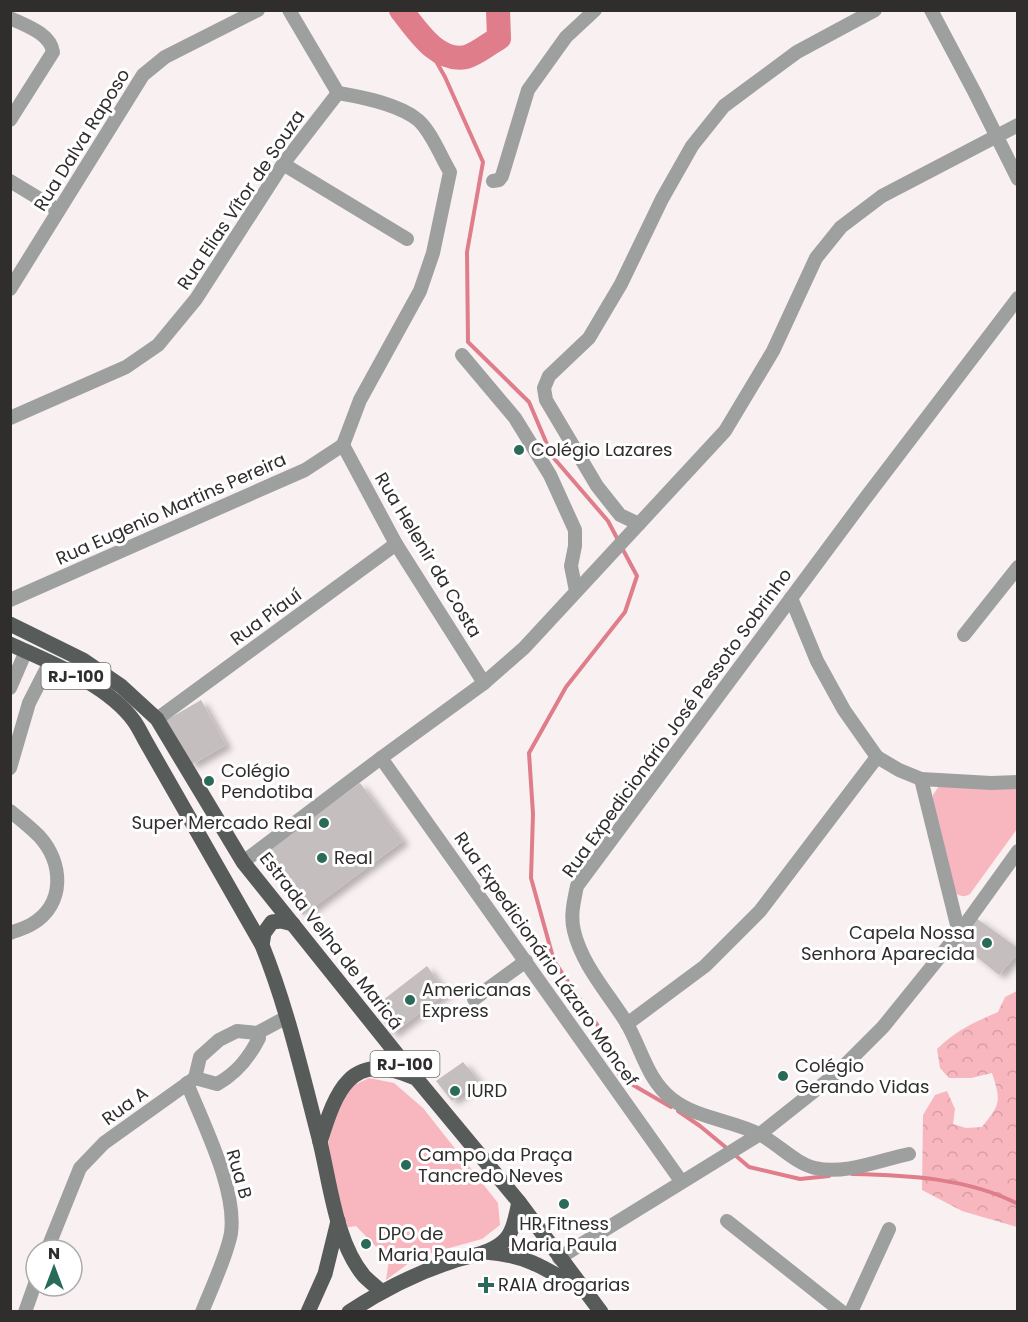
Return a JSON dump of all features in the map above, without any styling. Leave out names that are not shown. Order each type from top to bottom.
[{"type":"main road","name":"Estrada Velha de Maricá","points":[[10,624],[82,660],[121,686],[157,719],[243,862],[416,1078],[519,1202],[601,1311]]},
{"type":"main road","name":"RJ-100","points":[[10,644],[81,679],[106,695],[134,721],[262,945],[287,1017],[338,1221],[351,1255],[364,1276],[381,1291],[453,1261],[485,1252],[506,1240],[513,1226],[519,1202]]},
{"type":"main road","points":[[262,945],[264,933],[272,922],[281,921],[293,924]]},
{"type":"main road","points":[[320,1142],[330,1109],[339,1090],[350,1077],[369,1070],[392,1069],[416,1078]]},
{"type":"main road","points":[[308,1311],[326,1274],[338,1221]]},
{"type":"main road","name":"RJ-100","points":[[485,1252],[508,1254],[538,1264],[586,1293]]},
{"type":"main road","points":[[350,1311],[381,1291]]},
{"type":"street","name":"Rua Dalva Raposo","points":[[10,289],[143,75],[165,57],[237,15],[258,10]]},
{"type":"street","points":[[289,10],[338,93],[362,97],[396,108],[418,120],[450,172],[433,254],[420,291],[360,399],[343,445]]},
{"type":"street","points":[[493,181],[499,180],[502,176],[528,90],[566,37],[595,10]]},
{"type":"street","points":[[637,526],[620,515],[597,486],[546,399],[544,388],[549,376],[589,338],[621,284],[662,199],[692,146],[724,106],[797,52],[875,10]]},
{"type":"street","points":[[931,10],[1017,179]]},
{"type":"street","points":[[10,18],[45,36],[52,43],[53,52],[12,114]]},
{"type":"street","name":"Rua Elias Vítor de Souza","points":[[10,418],[126,367],[158,345],[196,299],[283,164],[338,93]]},
{"type":"street","points":[[243,862],[484,683],[524,648],[725,431],[773,351],[816,258],[841,226],[882,196],[1017,125]]},
{"type":"street","points":[[283,164],[406,239]]},
{"type":"street","points":[[10,181],[58,210]]},
{"type":"street","name":"Rua Expedicionário José Pessoto Sobrinho","points":[[909,1154],[838,1170],[814,1167],[797,1159],[760,1134],[691,1110],[672,1100],[655,1082],[627,1024],[582,954],[573,929],[573,908],[577,886],[1017,298]]},
{"type":"street","points":[[462,355],[515,418],[550,475],[575,530],[571,566],[576,591]]},
{"type":"street","name":"Rua Helenir da Costa","points":[[343,445],[396,544],[484,683]]},
{"type":"street","name":"Rua Eugenio Martins Pereira","points":[[10,600],[305,470],[343,445]]},
{"type":"street","name":"Rua Piauí","points":[[157,719],[396,544]]},
{"type":"street","points":[[964,635],[1017,567]]},
{"type":"street","points":[[791,598],[817,661],[844,710],[877,757],[899,770],[921,778],[991,783],[1017,782]]},
{"type":"street","points":[[10,688],[26,651]]},
{"type":"street","points":[[10,768],[29,703],[50,662]]},
{"type":"street","points":[[627,1024],[705,966],[760,911],[877,757]]},
{"type":"street","name":"Rua Expedicionário Lázaro Moncef","points":[[381,758],[681,1181]]},
{"type":"street","points":[[921,778],[959,933]]},
{"type":"street","points":[[10,811],[40,837],[56,864],[58,886],[52,907],[33,924],[10,933]]},
{"type":"street","points":[[559,1258],[760,1134],[837,1073],[883,1027],[959,933],[1017,851]]},
{"type":"street","points":[[474,999],[526,961]]},
{"type":"street","points":[[257,1032],[259,1038],[252,1052],[230,1077],[217,1084],[191,1080],[200,1057],[219,1040],[237,1031],[257,1032],[287,1017]]},
{"type":"street","name":"Rua A","points":[[52,1238],[80,1168],[104,1143],[191,1080]]},
{"type":"street","name":"Rua B","points":[[191,1080],[231,1208],[231,1234],[202,1311]]},
{"type":"street","points":[[727,1221],[842,1311]]},
{"type":"street","points":[[851,1311],[889,1229]]},
{"type":"green space","points":[[939,786],[1017,788],[1017,829],[970,894],[966,896],[953,891],[933,800],[933,795]]},
{"type":"green space","points":[[1017,991],[1017,1227],[962,1211],[922,1190],[923,1115],[935,1095],[947,1091],[955,1109],[953,1124],[966,1128],[982,1127],[993,1113],[998,1096],[992,1073],[971,1078],[949,1078],[940,1068],[937,1049],[958,1032],[998,1012],[1005,997]]},
{"type":"green space","points":[[369,1078],[394,1083],[423,1108],[498,1203],[500,1225],[482,1239],[417,1257],[386,1280],[389,1260],[356,1226],[344,1228],[327,1150],[332,1118],[348,1088]]},
{"type":"building","points":[[201,700],[226,745],[191,765],[165,721]]},
{"type":"building","points":[[360,783],[403,841],[303,915],[260,856]]},
{"type":"building","points":[[976,918],[1018,948],[1018,953],[999,975],[957,941]]},
{"type":"building","name":"Americanas Express","points":[[427,966],[446,993],[392,1034],[374,1007]]},
{"type":"building","name":"IURD","points":[[463,1062],[479,1081],[452,1101],[436,1081]]},
{"type":"waterway","points":[[401,10],[421,35],[437,50],[456,58],[470,56],[499,38],[498,10]]},
{"type":"waterway","points":[[423,38],[445,77],[483,162],[467,252],[468,342],[529,402],[552,456],[608,521],[618,540]]},
{"type":"waterway","points":[[621,546],[637,576],[625,612],[566,687],[529,753],[533,814],[531,878],[554,961],[598,1026],[621,1078],[671,1107]]},
{"type":"waterway","points":[[678,1111],[729,1150]]},
{"type":"waterway","points":[[735,1155],[749,1167],[800,1179],[829,1176]]},
{"type":"waterway","points":[[852,1174],[894,1175],[958,1183],[979,1188],[1018,1204]]},
{"type":"place","name":"Colégio Lazares","points":[[519,450]]},
{"type":"place","name":"Colégio Pendotiba","points":[[209,781]]},
{"type":"place","name":"Super Mercado Real","points":[[324,823]]},
{"type":"place","name":"Real","points":[[322,858]]},
{"type":"place","name":"Capela Nossa Senhora Aparecida","points":[[987,943]]},
{"type":"place","name":"Americanas Express","points":[[410,1000]]},
{"type":"place","name":"Colégio Gerando Vidas","points":[[783,1076]]},
{"type":"place","name":"IURD","points":[[455,1091]]},
{"type":"place","name":"Campo da Praça Tancredo Neves","points":[[406,1165]]},
{"type":"place","name":"HR Fitness Maria Paula","points":[[564,1204]]},
{"type":"place","name":"DPO de Maria Paula","points":[[366,1244]]},
{"type":"place","name":"RAIA drogarias","points":[[486,1285]]}]
